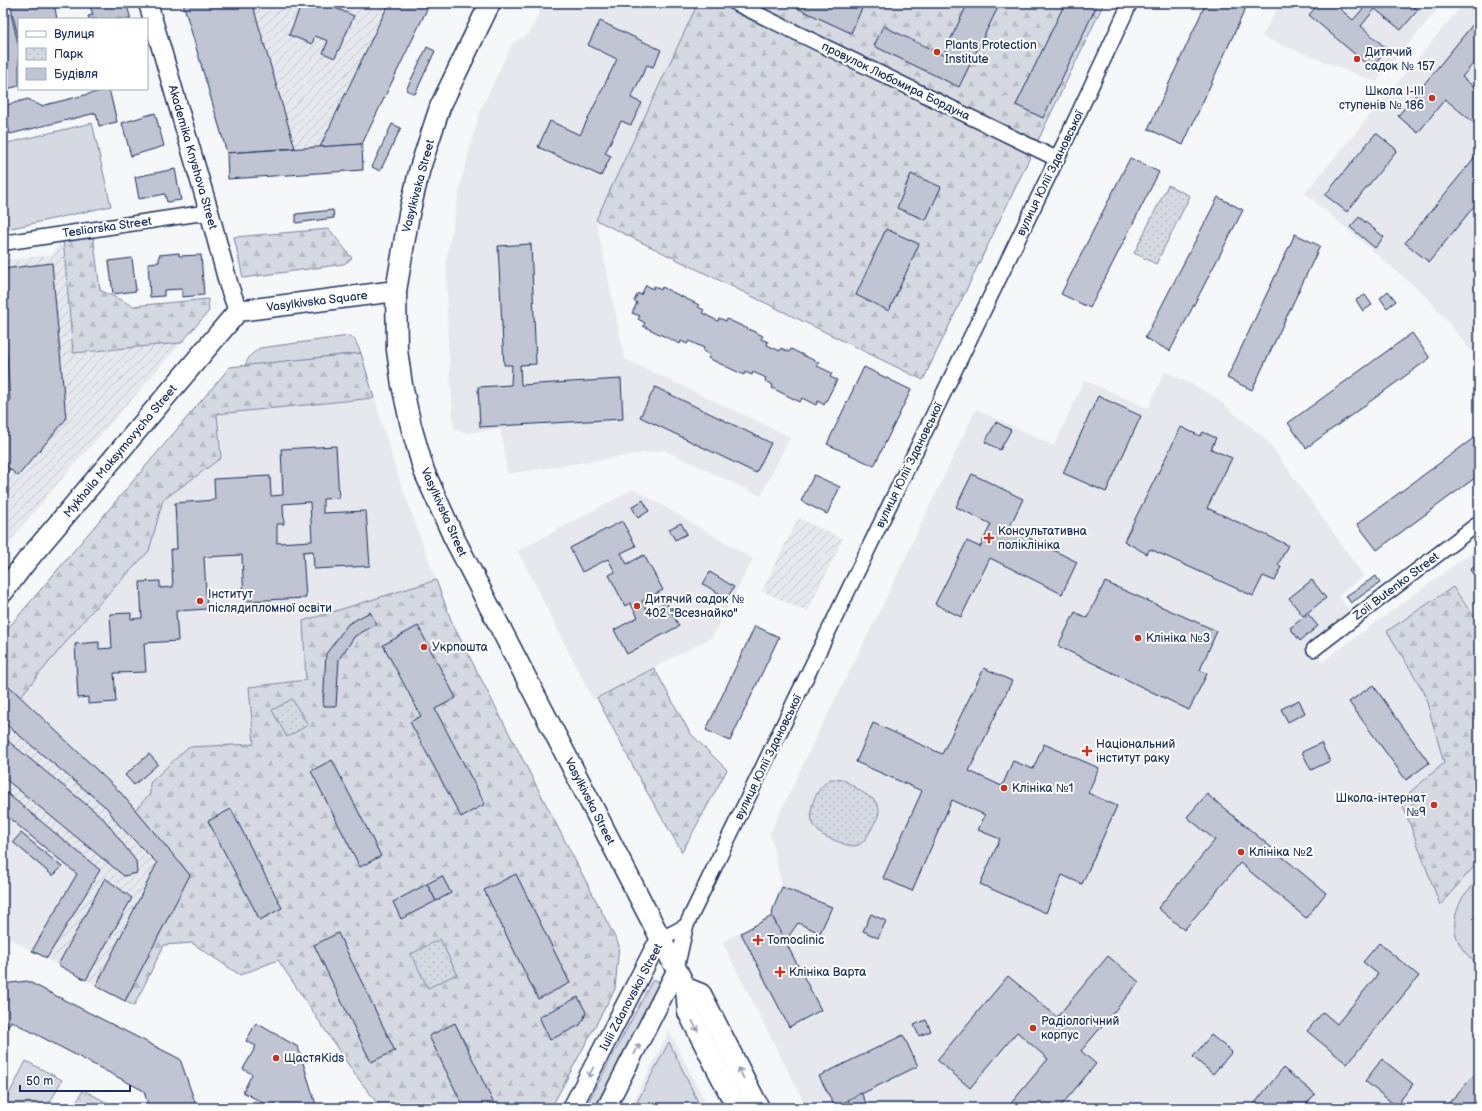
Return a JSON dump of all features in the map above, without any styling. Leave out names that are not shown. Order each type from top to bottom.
[{"type":"main road","name":"Vasylkivska Street","points":[[490,3],[440,107],[422,161],[409,214],[396,291],[397,350],[410,426],[424,471],[453,536],[686,988],[688,1012],[737,1108]]},
{"type":"main road","name":"Vasylkivska Square","points":[[238,311],[396,291]]},
{"type":"main road","name":"Mykhaila Maksymovycha Street","points":[[3,592],[25,563],[238,311]]},
{"type":"main road","points":[[686,988],[701,994],[759,1108]]},
{"type":"street","name":"Akademika Knyshova Street","points":[[148,3],[229,286],[238,311]]},
{"type":"street","name":"провулок Любомира Бордуна","points":[[735,3],[1057,159]]},
{"type":"street","name":"вулиця Юлії Здановської","points":[[686,926],[1057,159],[1130,3]]},
{"type":"street","name":"Tesliarska Street","points":[[3,243],[196,214],[210,216]]},
{"type":"street","name":"Zoii Butenko Street","points":[[1314,649],[1479,523]]},
{"type":"street","name":"Iulii Zdanovskoi Street","points":[[572,1108],[654,949],[661,939],[686,926]]},
{"type":"street","name":"Iulii Zdanovskoi Street","points":[[606,1108],[676,971],[686,926]]},
{"type":"shaded area","points":[[252,3],[389,3],[320,147],[295,148]]},
{"type":"shaded area","points":[[543,3],[703,3],[1028,162],[923,380],[596,220],[625,359],[790,437],[761,496],[664,450],[507,474],[500,429],[467,433],[454,429],[448,345],[446,261],[461,182],[480,111],[512,44],[530,33]]},
{"type":"shaded area","name":"Дитячий садок № 157","points":[[1280,3],[1443,3],[1376,82],[1262,37]]},
{"type":"shaded area","name":"Школа І-ІІІ ступенів № 186","points":[[1464,3],[1479,3],[1479,360],[1429,299],[1305,193]]},
{"type":"shaded area","points":[[93,234],[100,290],[133,306],[208,299],[209,311],[59,482],[3,550],[3,260],[52,255],[63,238]]},
{"type":"shaded area","name":"Інститут післядипломної освіти","points":[[361,353],[396,470],[436,580],[303,621],[306,680],[249,687],[254,745],[188,747],[151,794],[135,810],[121,793],[3,681],[3,634],[230,367]]},
{"type":"shaded area","name":"Національний інститут раку","points":[[1165,371],[1212,395],[1267,440],[1364,576],[1338,596],[1351,613],[1310,643],[1323,661],[1479,547],[1479,1108],[807,1108],[722,942],[772,916],[773,909],[782,887],[770,833],[819,731],[881,609],[976,409],[1054,446],[1084,380],[1148,408]]},
{"type":"shaded area","name":"Дитячий садок № 402 \"Всезнайко\"","points":[[634,489],[753,559],[712,637],[593,700],[518,551]]},
{"type":"shaded area","points":[[798,518],[843,539],[807,612],[762,591]]},
{"type":"shaded area","points":[[3,681],[121,793],[190,875],[125,1001],[32,951],[77,874],[3,813]]},
{"type":"shaded area","points":[[3,813],[77,874],[32,951],[3,935]]},
{"type":"shaded area","points":[[669,1031],[708,1108],[630,1108]]},
{"type":"green space","points":[[698,3],[1104,3],[923,380],[596,220]]},
{"type":"green space","points":[[92,123],[111,206],[3,230],[3,144]]},
{"type":"green space","points":[[1168,185],[1190,196],[1156,264],[1134,253]]},
{"type":"green space","points":[[329,229],[352,258],[344,264],[243,278],[234,237]]},
{"type":"green space","points":[[93,234],[100,290],[133,306],[208,299],[209,311],[181,343],[73,353],[63,238]]},
{"type":"green space","points":[[349,336],[354,338],[361,353],[245,366],[247,360],[260,348]]},
{"type":"green space","points":[[361,353],[374,398],[217,414],[221,458],[163,500],[149,551],[91,612],[20,697],[3,681],[3,634],[230,367]]},
{"type":"green space","points":[[436,580],[453,625],[619,945],[615,989],[551,1108],[381,1108],[354,1073],[278,960],[240,975],[192,943],[164,945],[134,1006],[125,1001],[189,875],[135,810],[150,794],[150,783],[188,747],[254,744],[249,687],[306,680],[303,621]]},
{"type":"green space","points":[[1453,587],[1479,624],[1479,861],[1440,905],[1401,800],[1444,763],[1424,692],[1387,631]]},
{"type":"green space","points":[[654,668],[690,733],[727,770],[682,852],[644,787],[597,698]]},
{"type":"green space","points":[[292,699],[308,725],[287,737],[272,710]]},
{"type":"green space","points":[[831,779],[844,780],[874,800],[878,805],[879,813],[877,819],[867,837],[860,844],[852,846],[828,838],[822,835],[814,825],[811,817],[813,802],[820,789]]},
{"type":"green space","points":[[1479,880],[1479,965],[1471,959],[1460,945],[1456,937],[1455,920],[1462,898]]},
{"type":"green space","points":[[440,939],[457,974],[428,988],[411,954]]},
{"type":"green space","points":[[656,980],[663,986],[601,1108],[585,1108],[652,981]]},
{"type":"green space","points":[[669,1042],[701,1108],[634,1108]]},
{"type":"green space","points":[[26,1061],[62,1080],[47,1108],[8,1108],[3,1106]]},
{"type":"green space","points":[[83,1090],[117,1108],[74,1108]]},
{"type":"building","points":[[10,3],[54,3],[57,18],[18,18],[18,37]]},
{"type":"building","points":[[89,3],[123,3],[124,7],[127,6],[131,18],[89,18],[88,16],[93,15]]},
{"type":"building","points":[[183,3],[252,3],[295,148],[227,153]]},
{"type":"building","points":[[302,3],[324,3],[354,16],[335,58],[323,53],[328,41],[315,36],[312,44],[289,35]]},
{"type":"building","points":[[389,3],[430,3],[362,144],[320,147]]},
{"type":"building","points":[[786,3],[856,3],[863,6],[851,33]]},
{"type":"building","points":[[968,3],[1000,3],[959,87],[874,46],[883,26],[943,55]]},
{"type":"building","points":[[1065,3],[1098,3],[1043,118],[1016,105]]},
{"type":"building","points":[[1206,3],[1248,3],[1183,145],[1148,129]]},
{"type":"building","points":[[1319,3],[1333,3],[1353,20],[1368,3],[1409,3],[1418,10],[1401,30],[1375,9],[1361,26],[1387,49],[1371,68],[1309,15]]},
{"type":"building","points":[[11,14],[18,44],[18,86],[3,90],[3,16]]},
{"type":"building","points":[[1479,17],[1479,57],[1462,77],[1479,91],[1479,127],[1445,99],[1418,133],[1398,116]]},
{"type":"building","points":[[600,21],[661,50],[653,67],[647,65],[631,98],[642,103],[631,125],[621,121],[605,153],[611,156],[601,176],[538,147],[550,121],[580,135],[617,59],[588,45]]},
{"type":"building","points":[[427,47],[435,51],[415,94],[406,90]]},
{"type":"building","points":[[109,90],[117,122],[99,126],[96,113],[10,134],[3,106],[28,99],[41,106]]},
{"type":"building","points":[[155,113],[164,146],[131,156],[122,123]]},
{"type":"building","points":[[392,124],[401,128],[380,171],[372,167]]},
{"type":"building","points":[[1376,133],[1397,150],[1347,212],[1325,195]]},
{"type":"building","points":[[362,144],[363,170],[228,179],[227,153]]},
{"type":"building","points":[[1479,152],[1479,200],[1429,262],[1405,243]]},
{"type":"building","points":[[1130,158],[1159,172],[1090,308],[1061,294]]},
{"type":"building","points":[[175,169],[181,200],[167,202],[165,194],[139,199],[135,177]]},
{"type":"building","points":[[911,174],[941,187],[926,220],[897,208]]},
{"type":"building","points":[[1218,197],[1243,210],[1170,351],[1145,338]]},
{"type":"building","points":[[333,210],[334,218],[296,223],[296,214]]},
{"type":"building","points":[[1359,217],[1384,237],[1375,248],[1350,227]]},
{"type":"building","points":[[886,229],[919,244],[889,311],[856,295]]},
{"type":"building","points":[[1295,234],[1320,246],[1252,390],[1227,378]]},
{"type":"building","points":[[531,244],[536,364],[520,365],[521,385],[621,379],[623,419],[480,427],[478,387],[511,385],[512,365],[504,365],[498,246]]},
{"type":"building","points":[[179,253],[179,256],[201,255],[204,295],[182,297],[182,289],[164,290],[164,296],[150,297],[148,263],[159,262],[159,255]]},
{"type":"building","points":[[132,258],[136,291],[113,294],[109,261]]},
{"type":"building","points":[[52,263],[66,419],[18,476],[3,463],[3,409],[10,401],[3,298],[3,269]]},
{"type":"building","points":[[646,285],[653,289],[654,286],[661,290],[662,287],[699,305],[698,307],[704,310],[702,313],[718,321],[719,318],[726,321],[727,319],[763,336],[761,339],[768,342],[767,345],[780,351],[781,348],[789,352],[791,349],[819,363],[817,366],[832,373],[830,377],[837,380],[824,405],[818,401],[816,405],[802,398],[800,402],[772,388],[773,385],[765,381],[766,378],[753,372],[752,375],[745,372],[744,375],[708,358],[710,355],[703,351],[704,348],[689,341],[687,344],[681,341],[680,344],[643,326],[645,323],[638,319],[640,316],[632,313],[637,303],[634,301],[638,293],[641,295]]},
{"type":"building","points":[[1388,291],[1396,301],[1387,308],[1380,298]]},
{"type":"building","points":[[1365,295],[1372,305],[1363,311],[1356,300]]},
{"type":"building","points":[[1412,333],[1430,358],[1306,448],[1288,423]]},
{"type":"building","points":[[864,367],[911,390],[874,466],[827,444]]},
{"type":"building","points":[[655,387],[771,443],[756,473],[640,417]]},
{"type":"building","points":[[1098,396],[1141,416],[1106,492],[1063,473]]},
{"type":"building","points":[[996,422],[1011,430],[1000,450],[985,442]]},
{"type":"building","points":[[1181,427],[1200,436],[1203,432],[1216,438],[1211,449],[1232,458],[1207,508],[1288,545],[1278,565],[1281,567],[1275,581],[1263,576],[1253,596],[1150,549],[1147,554],[1124,541]]},
{"type":"building","points":[[1479,434],[1479,475],[1377,550],[1357,524]]},
{"type":"building","points":[[336,446],[339,498],[323,499],[323,513],[366,511],[370,566],[314,569],[313,551],[303,552],[306,598],[244,601],[242,555],[204,557],[207,609],[176,611],[178,641],[144,643],[146,672],[114,673],[116,702],[88,704],[88,697],[78,698],[75,644],[99,642],[99,649],[112,648],[110,614],[131,613],[131,619],[142,618],[140,582],[160,581],[160,588],[173,587],[171,549],[177,549],[175,503],[215,500],[214,479],[270,476],[271,496],[283,495],[281,449]],"holes":[[[310,502],[312,541],[277,543],[277,524],[284,524],[283,504]]]},
{"type":"building","points":[[3,463],[10,469],[3,477]]},
{"type":"building","name":"Консультативна поліклініка","points":[[972,474],[1023,499],[1009,528],[1077,562],[1062,594],[990,558],[961,617],[935,604],[967,541],[980,547],[991,524],[956,507]]},
{"type":"building","points":[[814,475],[840,487],[827,514],[801,501]]},
{"type":"building","points":[[643,500],[649,511],[638,518],[632,507]]},
{"type":"building","points":[[622,521],[636,546],[621,553],[627,564],[644,555],[663,590],[642,601],[648,611],[666,602],[679,626],[627,654],[614,630],[638,617],[630,603],[625,606],[609,575],[615,572],[608,559],[582,572],[570,548]]},
{"type":"building","points":[[681,523],[687,534],[675,540],[669,529]]},
{"type":"building","points":[[1479,563],[1479,582],[1470,570]]},
{"type":"building","points":[[710,572],[734,587],[727,598],[703,584]]},
{"type":"building","points":[[1376,576],[1380,583],[1351,603],[1346,596]]},
{"type":"building","points":[[1312,580],[1326,598],[1303,616],[1289,598]]},
{"type":"building","name":"Клініка №3","points":[[1105,582],[1217,631],[1200,670],[1207,674],[1189,710],[1058,646],[1075,612],[1087,618]]},
{"type":"building","points":[[370,612],[377,624],[355,636],[339,659],[336,706],[323,706],[326,654],[348,624]]},
{"type":"building","points":[[1308,614],[1318,626],[1300,641],[1290,628]]},
{"type":"building","points":[[418,626],[456,698],[435,709],[485,804],[461,817],[410,722],[421,716],[383,645]]},
{"type":"building","points":[[755,626],[779,637],[730,741],[706,730]]},
{"type":"building","name":"Клініка №1","points":[[984,668],[1012,681],[969,771],[1002,786],[1013,761],[1033,769],[1044,744],[1099,768],[1088,793],[1117,806],[1082,884],[1062,875],[1046,913],[980,884],[1000,839],[978,830],[985,815],[952,800],[912,891],[883,878],[922,791],[856,762],[873,723],[942,754]]},
{"type":"building","points":[[1373,685],[1429,763],[1406,780],[1349,702]]},
{"type":"building","points":[[10,687],[121,793],[190,875],[125,1001],[96,986],[157,863],[118,824],[107,808],[3,722],[3,695]]},
{"type":"building","points":[[1299,700],[1305,713],[1288,722],[1281,709]]},
{"type":"building","points":[[3,737],[103,818],[136,861],[137,873],[124,876],[3,777]]},
{"type":"building","points":[[1321,743],[1330,761],[1311,770],[1302,752]]},
{"type":"building","points":[[149,754],[158,764],[134,785],[125,775]]},
{"type":"building","points":[[332,760],[381,856],[360,867],[311,771]]},
{"type":"building","points":[[3,790],[100,870],[47,958],[32,951],[77,874],[3,813]]},
{"type":"building","name":"Клініка №2","points":[[1207,794],[1326,893],[1306,918],[1240,863],[1184,930],[1158,908],[1215,840],[1187,817]]},
{"type":"building","points":[[231,809],[282,908],[260,920],[208,821]]},
{"type":"building","points":[[21,833],[62,867],[53,876],[13,842]]},
{"type":"building","points":[[516,874],[570,983],[538,999],[484,890]]},
{"type":"building","points":[[442,876],[451,893],[436,901],[427,884]]},
{"type":"building","points":[[105,878],[132,898],[86,980],[58,965]]},
{"type":"building","points":[[427,884],[436,901],[401,919],[393,902]]},
{"type":"building","points":[[782,887],[832,907],[820,933],[798,923],[785,941],[772,916],[773,909]]},
{"type":"building","points":[[871,914],[886,921],[878,938],[863,931]]},
{"type":"building","points":[[772,916],[821,1010],[789,1027],[741,933]]},
{"type":"building","points":[[338,933],[395,1051],[371,1062],[314,945]]},
{"type":"building","points":[[1379,943],[1419,976],[1347,1064],[1307,1031],[1323,1012],[1337,1024],[1378,974],[1363,962]]},
{"type":"building","name":"Радіологічний корпус","points":[[1108,956],[1139,982],[1081,1051],[1096,1064],[1059,1108],[1007,1108],[1048,1059],[1017,1032],[970,1088],[937,1060],[1008,976],[1057,1017]]},
{"type":"building","points":[[27,981],[180,1059],[197,1108],[149,1108],[144,1091],[11,1021],[3,1036],[3,984]]},
{"type":"building","points":[[578,997],[586,1012],[580,1025],[550,1040],[539,1017]]},
{"type":"building","points":[[926,1020],[931,1031],[919,1036],[914,1025]]},
{"type":"building","name":"ЩастяKids","points":[[256,1023],[298,1047],[317,1108],[262,1108],[265,1104],[243,1092],[252,1074],[243,1069],[256,1046],[246,1041]]},
{"type":"building","points":[[455,1023],[496,1108],[464,1108],[429,1036]]},
{"type":"building","points":[[903,1035],[918,1066],[835,1107],[819,1076]]},
{"type":"building","points":[[1211,1035],[1232,1052],[1213,1074],[1193,1057]]},
{"type":"building","points":[[1382,1059],[1413,1084],[1396,1106],[1365,1081]]},
{"type":"building","points":[[1283,1068],[1315,1094],[1303,1108],[1251,1108]]},
{"type":"building","points":[[1479,1070],[1479,1108],[1444,1108]]},
{"type":"building","points":[[861,1093],[869,1108],[852,1108],[848,1100]]},
{"type":"place","name":"Plants Protection Institute","points":[[937,52]]},
{"type":"place","name":"Дитячий садок № 157","points":[[1357,59]]},
{"type":"place","name":"Школа І-ІІІ ступенів № 186","points":[[1432,98]]},
{"type":"place","name":"Консультативна поліклініка","points":[[989,538]]},
{"type":"place","name":"Інститут післядипломної освіти","points":[[200,601]]},
{"type":"place","name":"Дитячий садок № 402 \"Всезнайко\"","points":[[637,606]]},
{"type":"place","name":"Клініка №3","points":[[1138,638]]},
{"type":"place","name":"Укрпошта","points":[[424,647]]},
{"type":"place","name":"Національний інститут раку","points":[[1087,751]]},
{"type":"place","name":"Клініка №1","points":[[1004,788]]},
{"type":"place","name":"Школа-інтернат №9","points":[[1434,805]]},
{"type":"place","name":"Клініка №2","points":[[1241,852]]},
{"type":"place","name":"Tomoclinic","points":[[758,940]]},
{"type":"place","name":"Клініка Варта","points":[[780,972]]},
{"type":"place","name":"Радіологічний корпус","points":[[1033,1028]]},
{"type":"place","name":"ЩастяKids","points":[[276,1058]]}]
